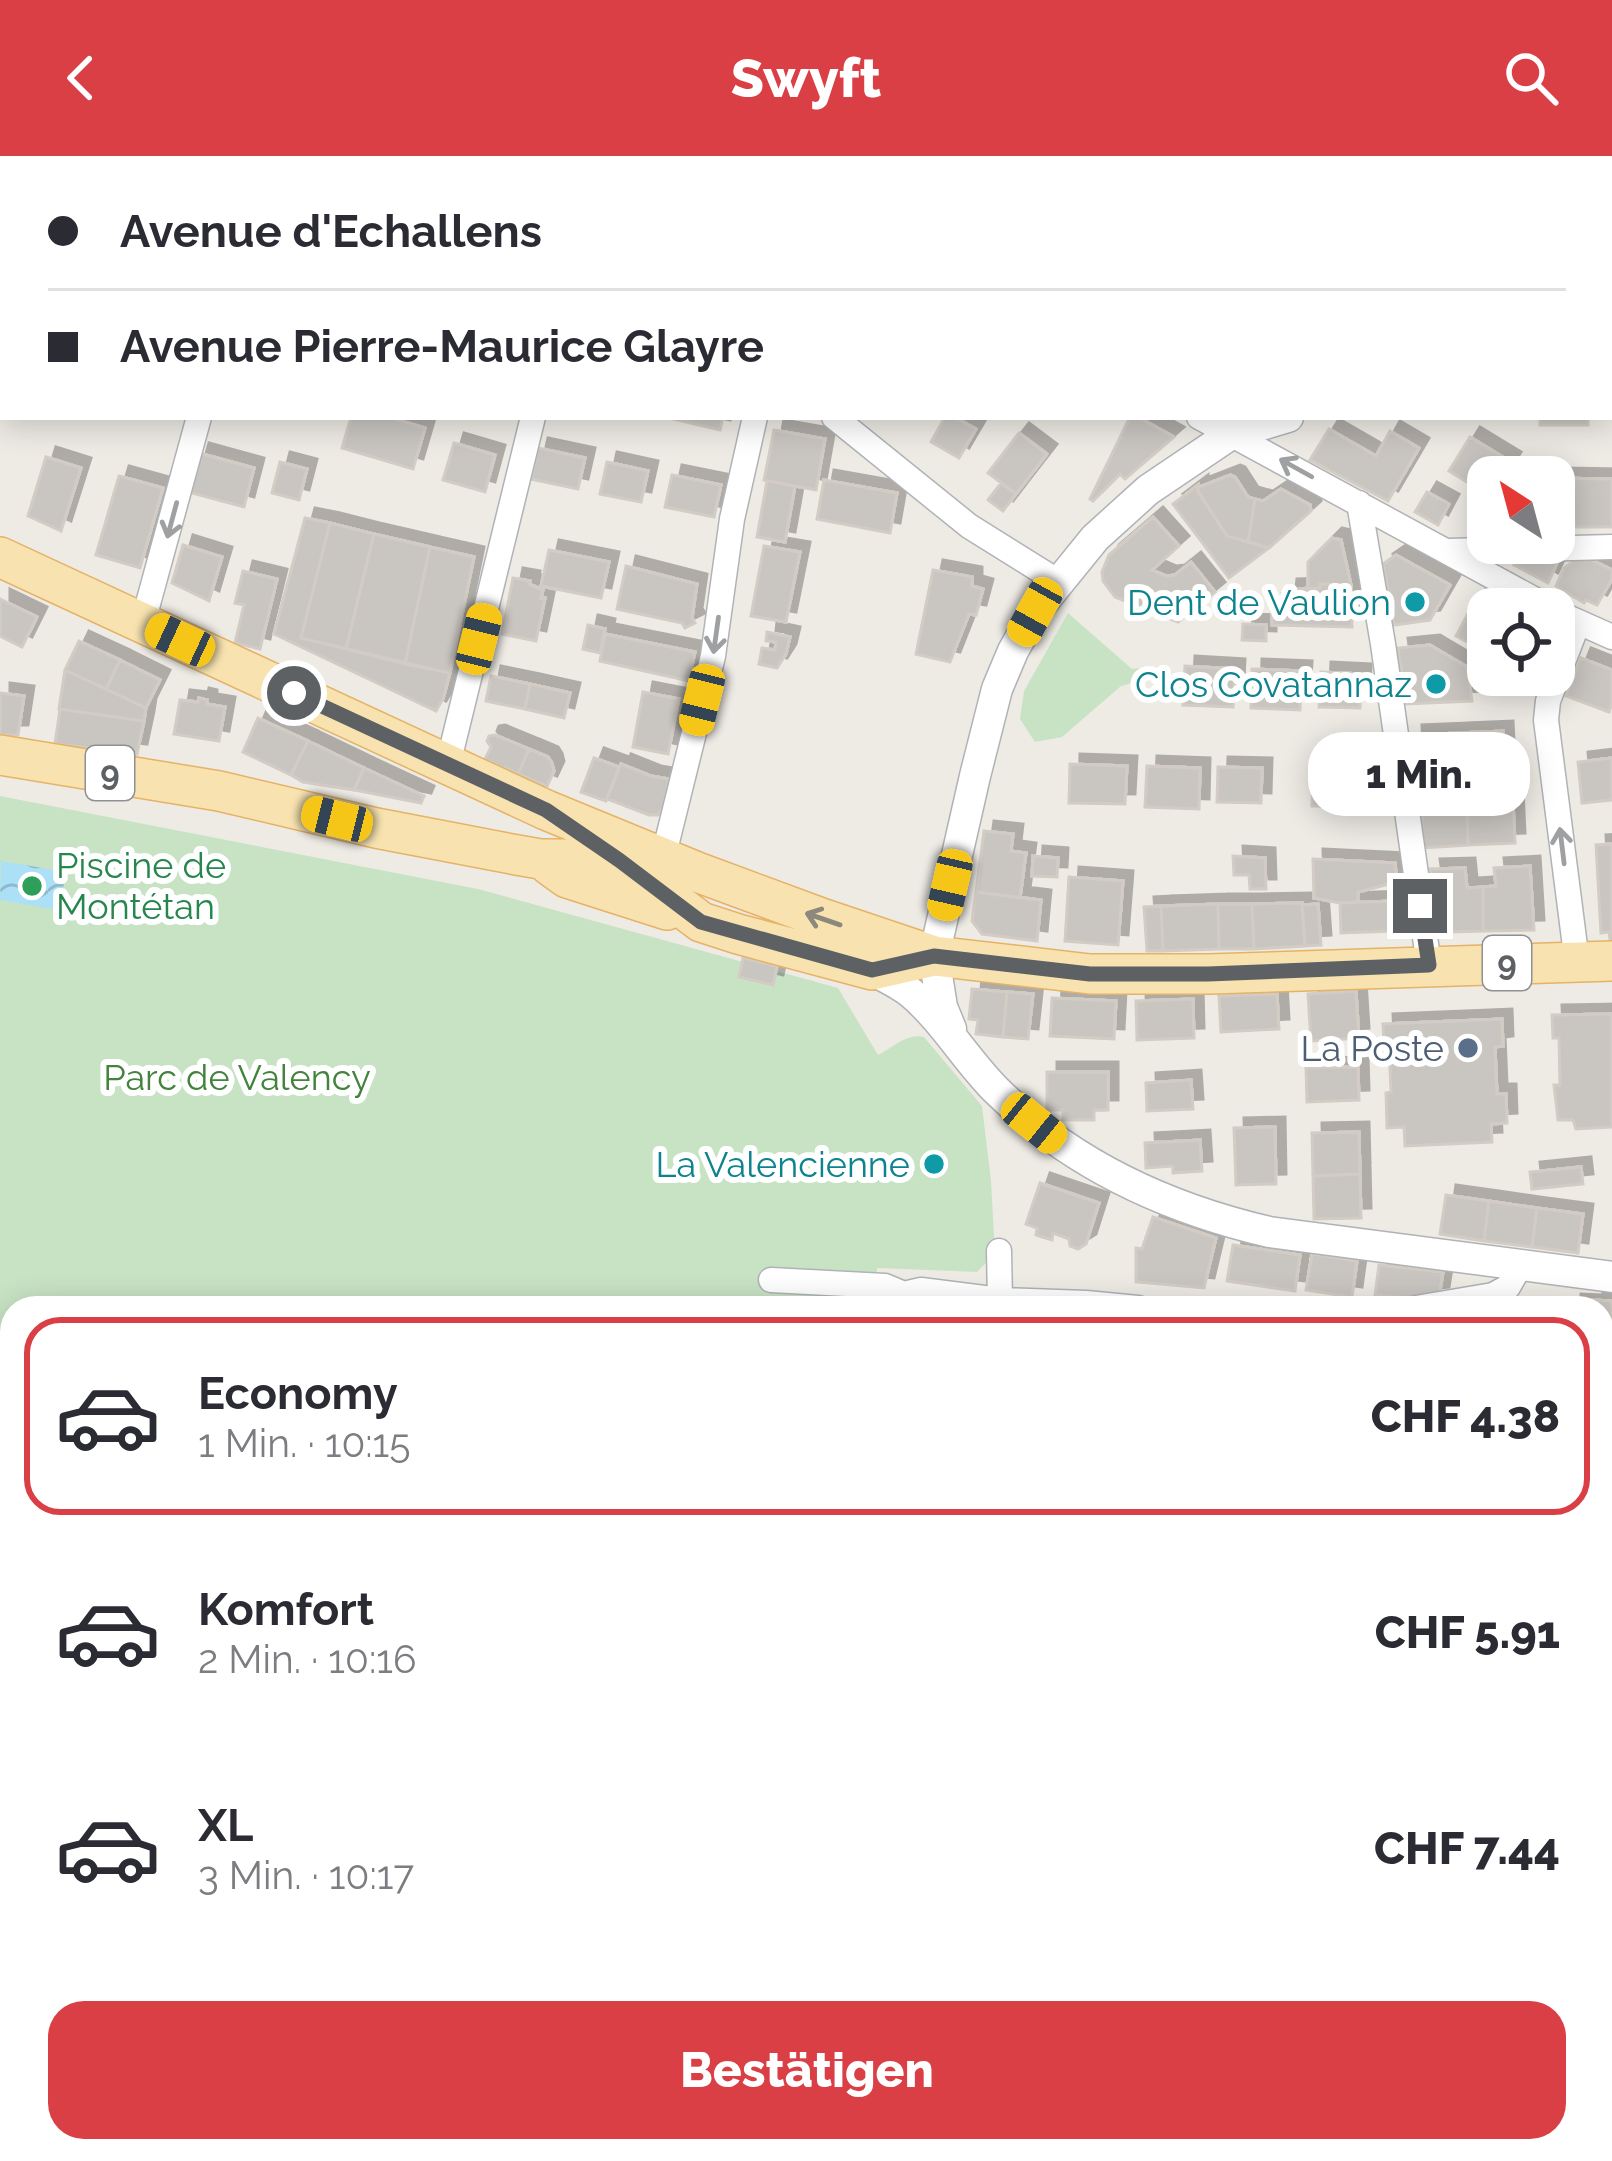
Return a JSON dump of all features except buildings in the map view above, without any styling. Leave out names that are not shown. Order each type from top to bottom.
[{"type":"main road","points":[[0,557],[546,810],[663,858]]},
{"type":"main road","name":"9","points":[[0,755],[219,790],[376,828],[540,859],[663,858],[934,956],[1090,974],[1594,962]]},
{"type":"main road","points":[[546,810],[701,922]]},
{"type":"main road","name":"9","points":[[540,859],[567,878],[872,970],[934,956]]},
{"type":"street","points":[[143,622],[198,420]]},
{"type":"street","points":[[448,764],[531,420]]},
{"type":"street","points":[[663,858],[712,656],[732,519],[754,420]]},
{"type":"street","points":[[838,420],[969,526],[1057,581]]},
{"type":"street","points":[[1205,420],[1512,588]]},
{"type":"street","points":[[959,1045],[943,1007],[934,956],[974,776],[1013,651],[1057,581],[1123,511],[1231,434],[1277,420]]},
{"type":"street","points":[[1359,503],[1429,965]]},
{"type":"street","points":[[1444,551],[1612,547]]},
{"type":"street","points":[[1575,621],[1612,637]]},
{"type":"street","points":[[1578,623],[1548,700],[1546,720],[1594,962]]},
{"type":"street","points":[[872,970],[910,992],[994,1088],[1054,1139],[1096,1168],[1171,1203],[1269,1232],[1612,1277]]},
{"type":"street","points":[[999,1251],[1004,1296]]},
{"type":"street","points":[[1482,1296],[1508,1288],[1520,1266]]},
{"type":"street","points":[[771,1280],[886,1286],[891,1296]]},
{"type":"street","points":[[906,1296],[921,1290],[957,1296]]},
{"type":"green space","points":[[1068,613],[1132,669],[1148,667],[1150,679],[1121,686],[1062,737],[1035,742],[1020,719],[1024,691]]},
{"type":"green space","name":"Parc de Valency","points":[[0,796],[478,889],[838,988],[878,1055],[906,1039],[924,1037],[982,1106],[995,1254],[977,1272],[877,1268],[876,1296],[0,1296]]},
{"type":"water","name":"Piscine de Montétan","points":[[1,861],[66,872],[59,910],[0,900]]},
{"type":"place","name":"Dent de Vaulion","points":[[1415,602]]},
{"type":"place","name":"Clos Covatannaz","points":[[1436,684]]},
{"type":"place","name":"Piscine de Montétan","points":[[32,886]]},
{"type":"place","name":"La Poste","points":[[1468,1048]]},
{"type":"place","name":"La Valencienne","points":[[934,1164]]},
{"type":"route","points":[[294,693],[546,810],[701,922],[872,970],[934,956],[1090,974],[1429,965],[1420,906]]}]
